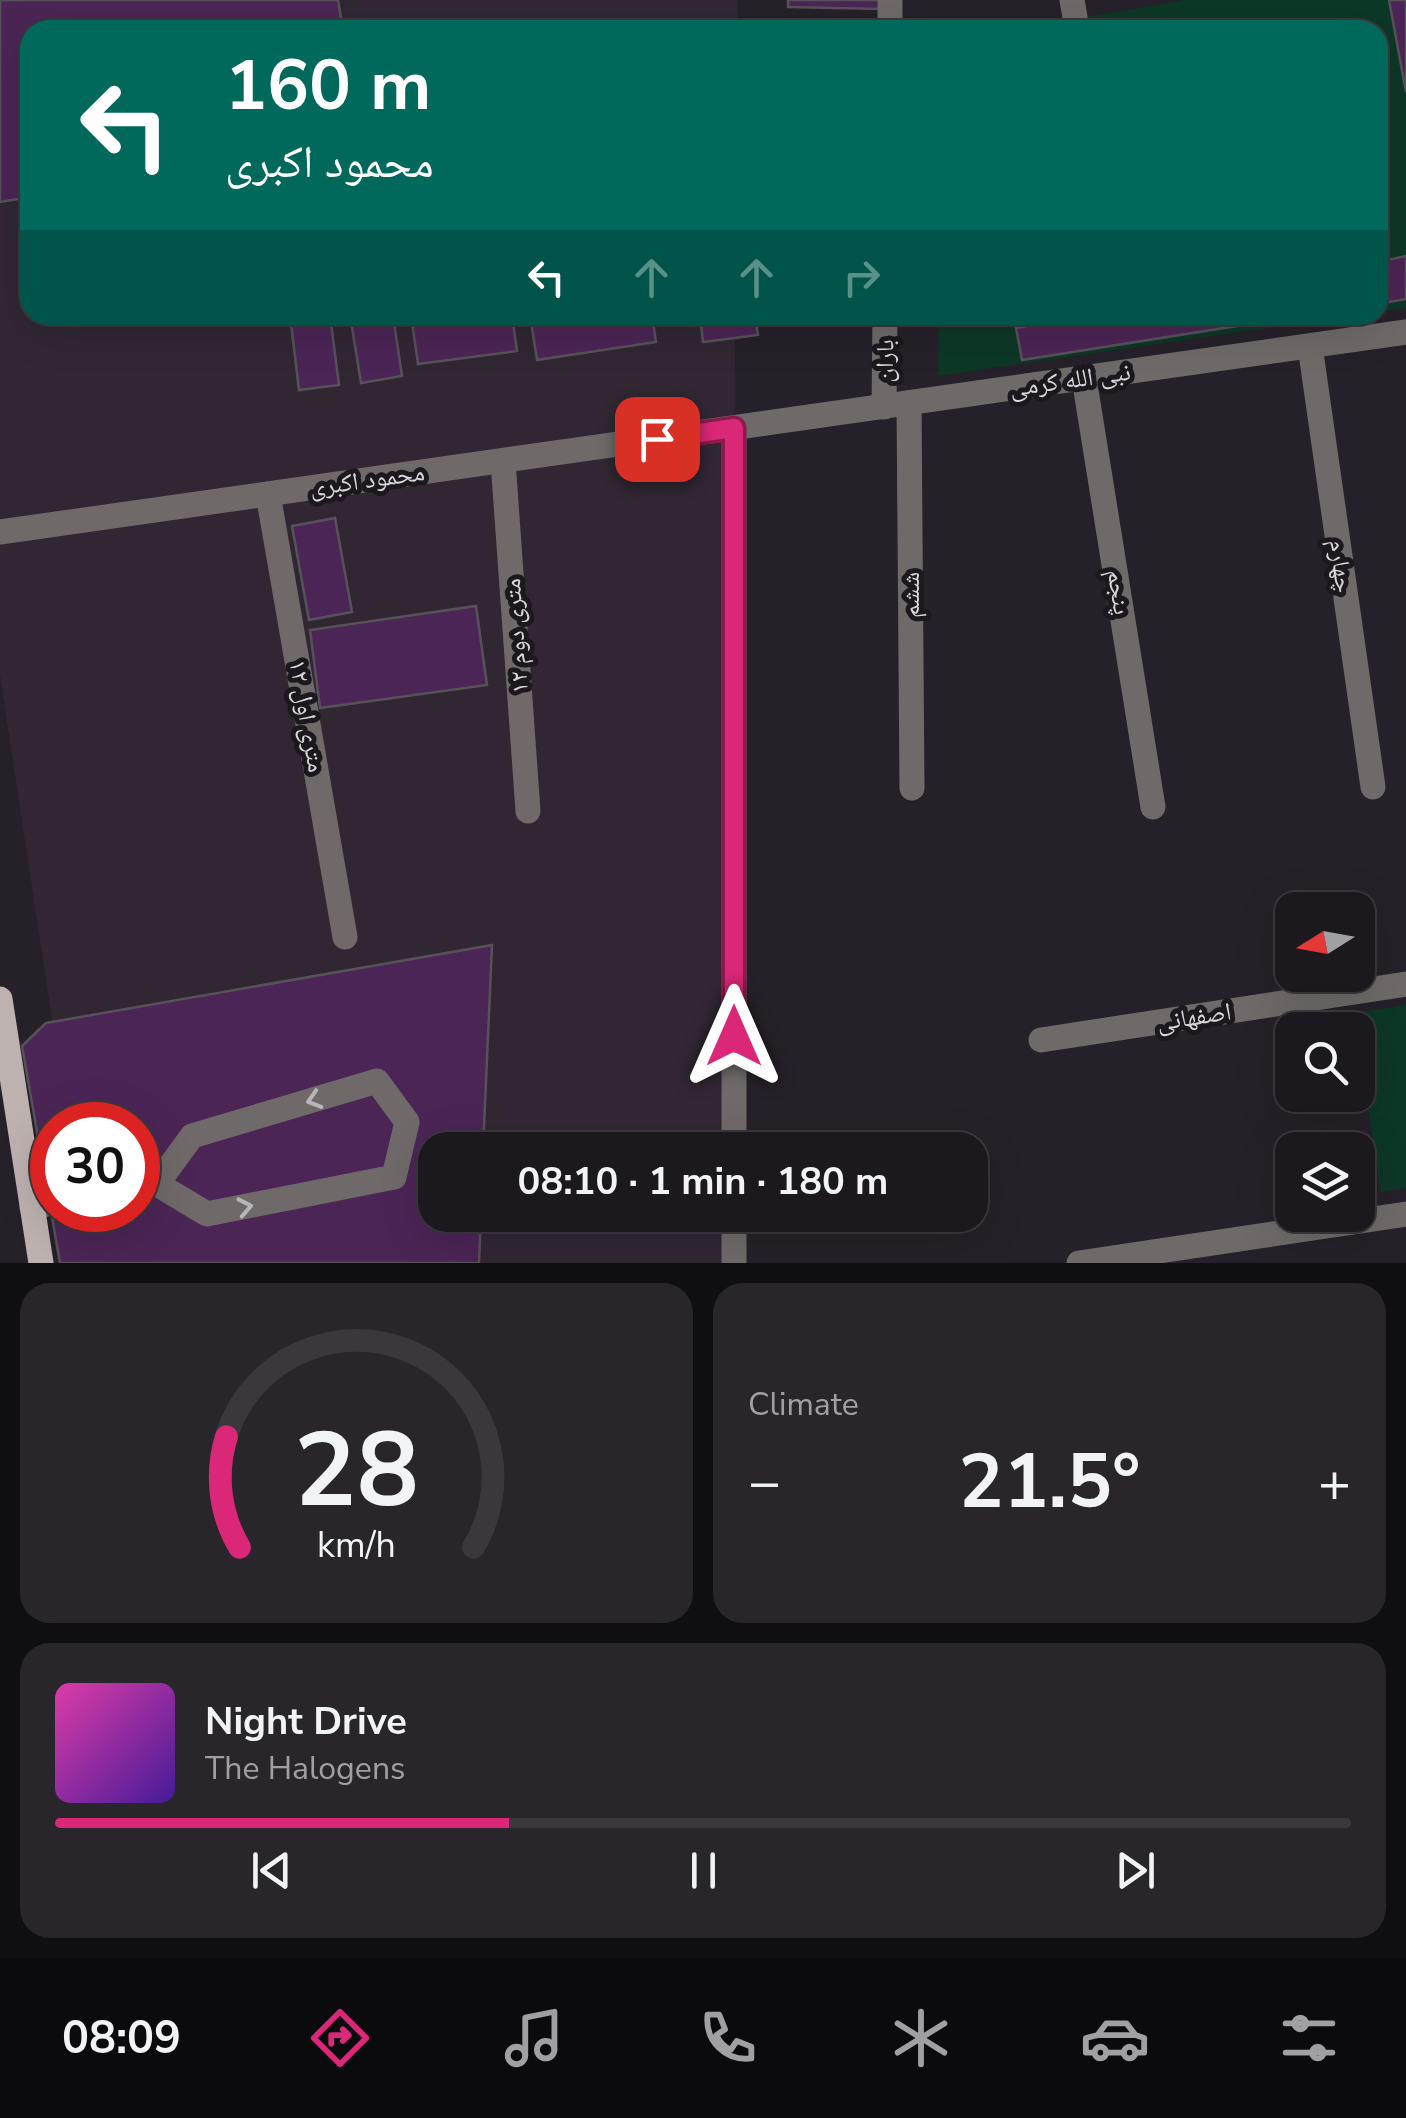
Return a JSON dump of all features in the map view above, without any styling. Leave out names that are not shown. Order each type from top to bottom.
[{"type":"main road","points":[[0,999],[30,1146]]},
{"type":"main road","points":[[41,1263],[42,1232]]},
{"type":"street","name":"باران","points":[[887,325],[896,405]]},
{"type":"street","name":"نبی الله کرمی","points":[[734,428],[1406,332]]},
{"type":"street","name":"چهارم","points":[[1310,346],[1374,787]]},
{"type":"street","name":"پنجم","points":[[1084,378],[1153,807]]},
{"type":"street","name":"ششم","points":[[896,405],[912,788]]},
{"type":"street","name":"محمود اکبری","points":[[0,532],[734,428]]},
{"type":"street","points":[[734,428],[734,1132]]},
{"type":"street","name":"۱۲ متری دوم","points":[[503,461],[528,811]]},
{"type":"street","name":"۱۲ متری اول","points":[[268,494],[346,938]]},
{"type":"street","name":"اصفهانی","points":[[1041,1040],[1406,984]]},
{"type":"street","points":[[377,1080],[407,1122],[394,1177],[208,1214],[147,1185],[192,1136],[377,1080]]},
{"type":"street","points":[[1079,1263],[1406,1214]]},
{"type":"street","points":[[734,1232],[734,1263]]},
{"type":"shaded area","points":[[0,0],[738,0],[738,20],[20,20],[20,325],[735,325],[732,1132],[418,1132],[418,1232],[730,1232],[729,1263],[89,1263],[118,1232],[160,1232],[160,1102],[65,1102],[0,675]]},
{"type":"green space","points":[[1184,0],[1406,0],[1406,308],[1388,311],[1388,20],[1069,20]]},
{"type":"green space","points":[[939,325],[1287,325],[938,376]]},
{"type":"green space","points":[[1406,1005],[1406,1188],[1381,1192],[1375,1132],[1372,1132],[1368,1112],[1375,1112],[1375,1012],[1360,1012]]},
{"type":"building","points":[[0,0],[338,0],[341,20],[20,20],[20,199],[0,202]]},
{"type":"building","points":[[788,0],[881,0],[881,9],[788,7]]},
{"type":"building","points":[[1389,0],[1406,0],[1406,92]]},
{"type":"building","points":[[1406,256],[1406,299],[1388,302],[1388,260]]},
{"type":"building","points":[[291,325],[331,325],[339,385],[299,390]]},
{"type":"building","points":[[352,325],[394,325],[402,376],[361,383]]},
{"type":"building","points":[[412,325],[513,325],[517,351],[418,364]]},
{"type":"building","points":[[532,325],[653,325],[656,342],[537,360]]},
{"type":"building","points":[[701,325],[756,325],[758,335],[703,342]]},
{"type":"building","points":[[1033,325],[1243,325],[1022,360],[1016,328]]},
{"type":"building","points":[[335,518],[352,612],[309,620],[292,526]]},
{"type":"building","points":[[476,606],[487,685],[320,708],[310,630]]},
{"type":"building","points":[[492,945],[484,1132],[418,1132],[418,1232],[480,1232],[479,1263],[60,1263],[55,1232],[160,1232],[160,1102],[32,1102],[22,1046],[46,1023]]},
{"type":"route","points":[[657,439],[734,428],[734,1036]]}]
